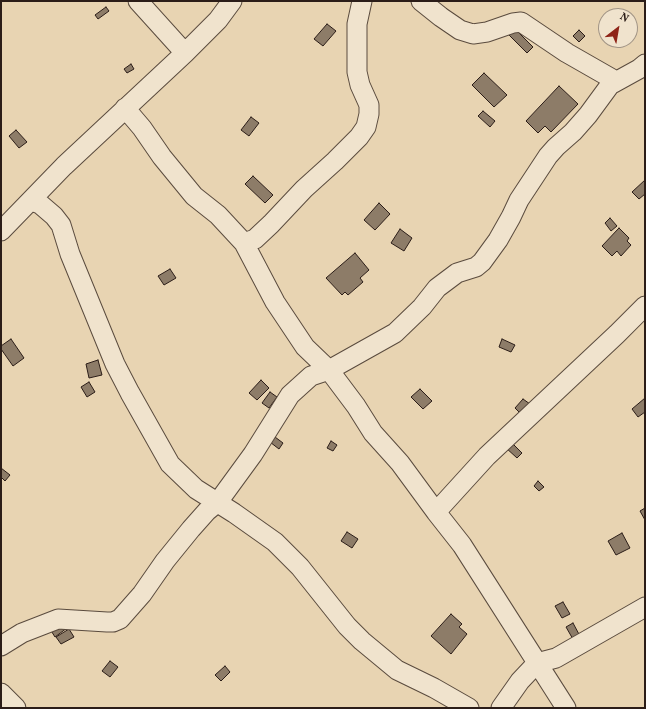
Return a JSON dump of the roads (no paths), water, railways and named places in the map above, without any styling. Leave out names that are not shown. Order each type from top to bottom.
[{"type":"street","points":[[138,1],[185,53]]},
{"type":"street","points":[[1,231],[64,166],[185,53],[218,20],[232,1]]},
{"type":"street","points":[[244,243],[255,239],[271,224],[304,188],[335,161],[359,137],[366,127],[370,114],[369,105],[360,85],[357,72],[357,24],[362,1]]},
{"type":"street","points":[[421,1],[460,30],[473,34],[487,32],[513,23],[521,22],[567,53],[616,81]]},
{"type":"street","points":[[1,646],[22,633],[58,619],[113,622],[120,619],[142,594],[191,529],[207,511],[218,502],[253,454],[290,395],[311,376],[329,370],[395,333],[422,308],[437,288],[457,273],[476,267],[482,262],[498,240],[519,200],[548,156],[588,115],[610,85],[639,69],[645,64]]},
{"type":"street","points":[[125,108],[194,196],[218,215],[244,243],[275,302],[305,347],[329,370],[356,406],[373,433],[400,463],[462,545],[566,708]]},
{"type":"street","points":[[30,200],[40,204],[61,224],[70,254],[115,364],[170,464],[196,489],[218,502],[275,542],[300,566],[347,626],[362,641],[397,670],[434,688],[469,708]]},
{"type":"street","points":[[436,512],[487,456],[618,334],[645,306]]},
{"type":"street","points":[[501,708],[520,681],[537,663],[556,658],[645,607]]},
{"type":"street","points":[[1,693],[16,708]]}]
